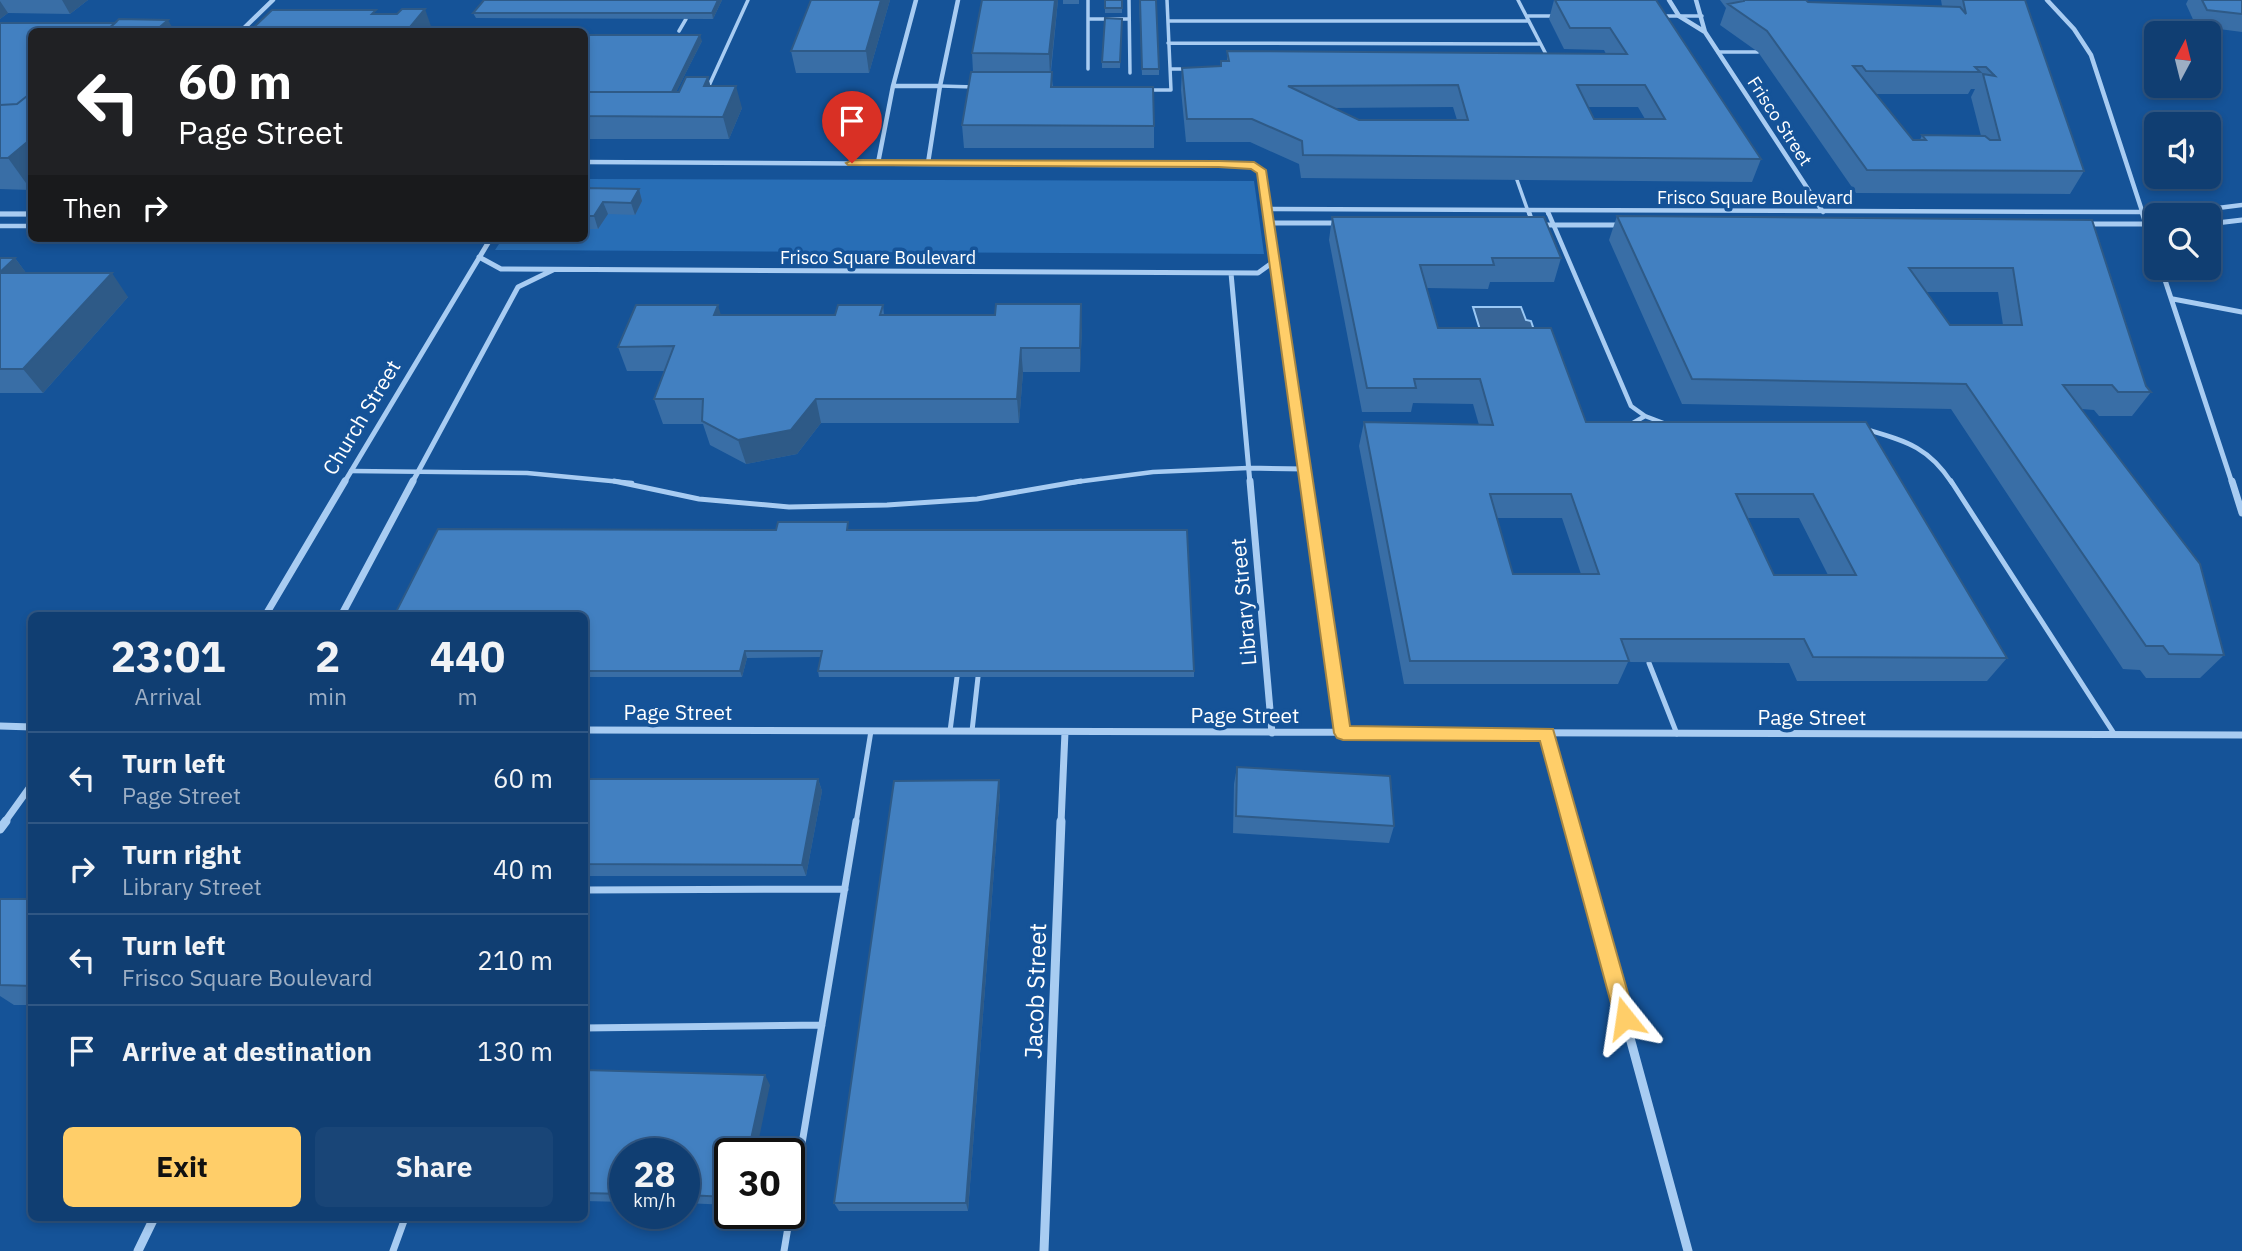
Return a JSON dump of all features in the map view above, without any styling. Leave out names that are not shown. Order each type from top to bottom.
[{"type":"street","points":[[244,28],[273,0]]},
{"type":"street","points":[[878,163],[893,86],[916,0]]},
{"type":"street","points":[[928,163],[940,86],[958,0]]},
{"type":"street","name":"Frisco Street","points":[[1668,0],[1679,16],[1705,32]]},
{"type":"street","name":"Frisco Street","points":[[1696,0],[1705,32],[1826,218]]},
{"type":"street","points":[[2046,0],[2074,29],[2091,55],[2144,224],[2073,224]]},
{"type":"street","points":[[893,86],[940,86]]},
{"type":"street","points":[[588,162],[1254,166],[1262,172],[1343,733]]},
{"type":"street","name":"Frisco Square Boulevard","points":[[1268,209],[2140,212],[2194,211],[2242,205]]},
{"type":"street","points":[[0,214],[28,214]]},
{"type":"street","points":[[2221,222],[2242,220]]},
{"type":"street","points":[[1270,223],[1348,223]]},
{"type":"street","name":"Frisco Square Boulevard","points":[[1520,224],[1633,225]]},
{"type":"street","name":"Church Street","points":[[267,612],[488,242]]},
{"type":"street","name":"Frisco Square Boulevard","points":[[479,257],[500,269],[1231,273],[1258,273],[1276,260]]},
{"type":"street","points":[[343,612],[519,287],[556,269]]},
{"type":"street","name":"Library Street","points":[[1231,273],[1272,733]]},
{"type":"street","points":[[2166,280],[2242,513]]},
{"type":"street","points":[[2173,299],[2242,312]]},
{"type":"street","points":[[1248,468],[1305,469]]},
{"type":"street","points":[[0,726],[28,727]]},
{"type":"street","name":"Page Street","points":[[588,730],[2242,735]]},
{"type":"street","name":"Jacob Street","points":[[1044,1251],[1065,732]]},
{"type":"street","points":[[1547,734],[1688,1251]]},
{"type":"street","points":[[0,829],[28,790]]},
{"type":"street","points":[[138,1251],[153,1221]]},
{"type":"lane","points":[[706,92],[748,0]]},
{"type":"lane","points":[[1088,0],[1088,69]]},
{"type":"lane","points":[[1129,0],[1130,73]]},
{"type":"lane","points":[[1143,89],[1171,90],[1167,0]]},
{"type":"lane","points":[[1518,0],[1553,69]]},
{"type":"lane","points":[[1167,20],[1566,16]]},
{"type":"lane","points":[[1658,16],[1702,16]]},
{"type":"lane","points":[[679,32],[686,19]]},
{"type":"lane","points":[[1088,19],[1129,19]]},
{"type":"lane","points":[[250,22],[264,22]]},
{"type":"lane","points":[[1168,43],[1541,44]]},
{"type":"lane","points":[[1718,52],[1758,52]]},
{"type":"lane","points":[[1170,69],[1197,69]]},
{"type":"lane","points":[[940,86],[981,87]]},
{"type":"lane","points":[[1517,180],[1534,224]]},
{"type":"lane","points":[[1547,211],[1631,406],[1645,416],[1671,426]]},
{"type":"lane","points":[[0,226],[28,226]]},
{"type":"lane","points":[[1639,435],[1633,423],[1645,416]]},
{"type":"lane","points":[[1851,429],[1865,429],[1914,444],[1942,468],[2115,735]]},
{"type":"lane","points":[[351,471],[527,473],[631,483],[699,499],[789,507],[887,505],[977,499],[1153,472],[1248,468]]},
{"type":"lane","points":[[1649,663],[1677,734]]},
{"type":"lane","points":[[950,731],[957,677]]},
{"type":"lane","points":[[972,732],[978,677]]},
{"type":"lane","points":[[784,1251],[871,731]]},
{"type":"lane","points":[[588,890],[845,889]]},
{"type":"lane","points":[[588,1028],[822,1026]]},
{"type":"lane","points":[[393,1251],[404,1221]]},
{"type":"shaded area","points":[[588,179],[1254,181],[1264,254],[495,250],[500,242],[588,242]]},
{"type":"shaded area","points":[[1473,307],[1521,307],[1526,320],[1531,321],[1535,333],[1481,333]]},
{"type":"building","points":[[484,0],[718,0],[712,13],[473,13]]},
{"type":"building","points":[[811,0],[881,0],[866,51],[791,51]]},
{"type":"building","points":[[982,0],[1055,0],[1049,54],[972,53]]},
{"type":"building","points":[[1105,0],[1122,0],[1122,8],[1105,8]]},
{"type":"building","points":[[1140,0],[1156,0],[1159,69],[1142,69]]},
{"type":"building","points":[[1555,0],[1656,0],[1761,159],[1303,155],[1302,141],[1252,119],[1187,119],[1182,68],[1221,66],[1221,61],[1229,61],[1227,51],[1627,54],[1610,28],[1570,28]],"holes":[[[1458,85],[1468,120],[1359,120],[1288,86]],[[1577,85],[1645,85],[1665,119],[1594,119]]]},
{"type":"building","points":[[1806,0],[1960,7],[1966,14],[1963,0],[2025,0],[2084,171],[1867,170],[1767,31],[1728,4],[1744,1]],"holes":[[[1853,66],[1862,66],[1866,71],[1980,72],[1975,67],[1986,67],[1995,76],[1983,74],[2000,140],[1990,140],[1985,136],[1922,135],[1926,140],[1913,140]]]},
{"type":"building","points":[[2202,0],[2242,0],[2242,14],[2207,10]]},
{"type":"building","points":[[402,9],[425,9],[409,28],[253,28],[272,10],[376,10],[372,14],[397,14]]},
{"type":"building","points":[[1105,18],[1122,19],[1120,62],[1102,62]]},
{"type":"building","points":[[119,19],[168,20],[159,28],[109,28]]},
{"type":"building","points":[[0,23],[115,23],[109,28],[28,28],[28,95],[17,104],[0,105]]},
{"type":"building","points":[[588,35],[700,35],[672,92],[588,92]]},
{"type":"building","points":[[971,72],[1052,72],[1051,87],[1153,87],[1154,126],[962,125]]},
{"type":"building","points":[[686,77],[708,77],[704,86],[736,86],[723,117],[588,116],[588,92],[679,92]]},
{"type":"building","points":[[28,95],[28,141],[8,158],[0,158],[0,105],[17,104]]},
{"type":"building","points":[[588,188],[639,189],[631,203],[603,202],[594,216],[588,216]]},
{"type":"building","points":[[1617,216],[2092,220],[2146,386],[2151,392],[2118,392],[2112,385],[2063,385],[2200,564],[2224,655],[2169,654],[2163,646],[2146,646],[1966,384],[1692,379]],"holes":[[[1909,268],[2013,268],[2022,325],[1950,325]]]},
{"type":"building","points":[[1332,217],[1544,217],[1561,258],[1492,258],[1494,265],[1420,265],[1438,328],[1551,328],[1586,422],[1866,422],[2007,658],[1813,657],[1804,639],[1621,639],[1629,661],[1410,661],[1364,422],[1493,425],[1480,379],[1414,379],[1416,388],[1367,388]],"holes":[[[1490,494],[1571,494],[1599,574],[1513,574]],[[1736,494],[1813,494],[1856,575],[1774,575]]]},
{"type":"building","points":[[0,258],[15,258],[0,272]]},
{"type":"building","points":[[0,273],[112,273],[23,369],[0,369]]},
{"type":"building","points":[[996,304],[1081,304],[1080,348],[1021,348],[1017,399],[816,399],[791,430],[738,440],[702,421],[703,399],[654,399],[674,346],[618,347],[636,305],[718,305],[714,315],[835,315],[838,305],[883,305],[880,315],[995,315]]},
{"type":"building","points":[[778,522],[848,522],[847,530],[1187,530],[1194,671],[818,671],[822,651],[745,651],[740,671],[588,671],[588,612],[396,612],[438,529],[776,530]]},
{"type":"building","points":[[1237,767],[1390,776],[1394,826],[1236,816]]},
{"type":"building","points":[[588,779],[818,779],[802,865],[588,864]]},
{"type":"building","points":[[999,780],[966,1203],[834,1203],[894,781]]},
{"type":"building","points":[[0,899],[27,899],[28,986],[0,985]]},
{"type":"building","points":[[588,1070],[765,1075],[751,1138],[714,1138],[714,1196],[700,1196],[700,1138],[609,1138],[609,1194],[588,1193]]},
{"type":"route","points":[[852,163],[1219,164],[1254,166],[1262,172],[1343,733],[1547,734],[1625,1018]]}]
